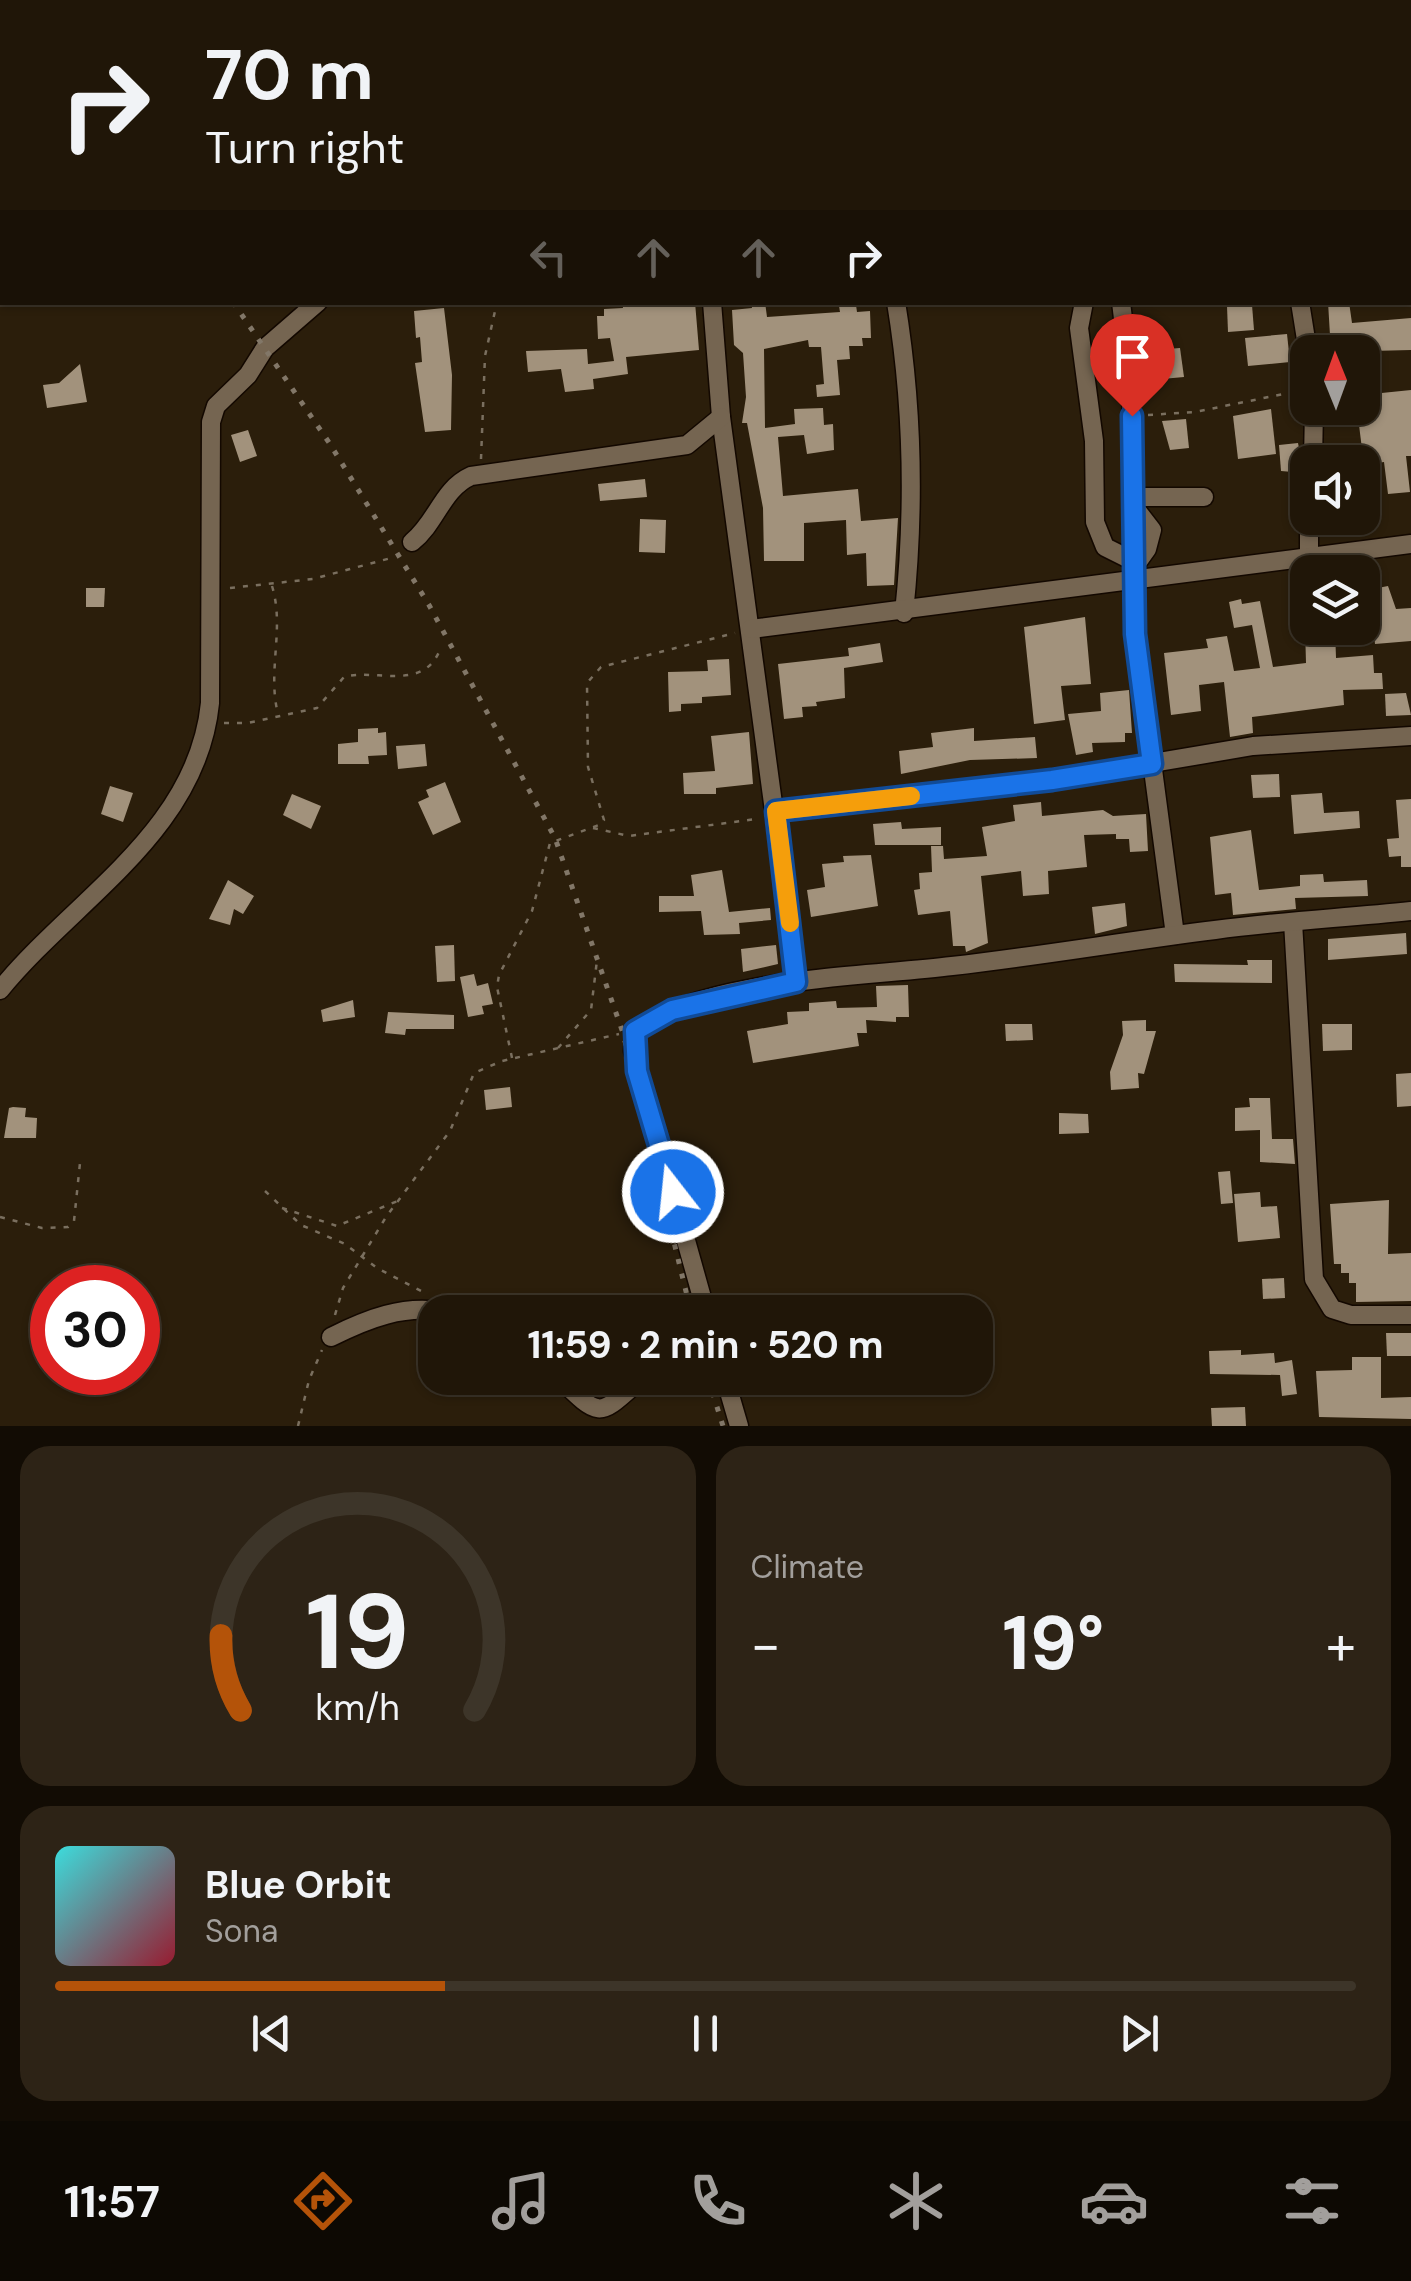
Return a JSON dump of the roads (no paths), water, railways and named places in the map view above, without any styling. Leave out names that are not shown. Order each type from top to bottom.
[{"type":"street","points":[[0,990],[147,842],[193,765],[208,721],[213,587],[211,422],[216,406],[248,375],[264,348],[314,305]]},
{"type":"street","points":[[712,305],[721,417],[777,814],[796,982]]},
{"type":"street","points":[[896,305],[910,420],[913,525],[904,613]]},
{"type":"street","points":[[1083,305],[1079,328],[1094,441],[1094,522],[1105,547],[1137,572]]},
{"type":"street","points":[[1121,305],[1132,416],[1135,634],[1175,935]]},
{"type":"street","points":[[1300,305],[1305,335]]},
{"type":"street","points":[[412,542],[430,527],[453,486],[478,475],[686,445],[721,417]]},
{"type":"street","points":[[1134,502],[1204,497]]},
{"type":"street","points":[[1309,535],[1309,554]]},
{"type":"street","points":[[751,630],[904,613],[1137,572],[1411,544]]},
{"type":"street","points":[[777,814],[1052,780],[1253,746],[1411,736]]},
{"type":"street","points":[[701,1295],[637,1071],[635,1031],[672,1010],[796,982],[1175,935],[1411,911]]},
{"type":"street","points":[[1293,922],[1314,1279],[1332,1308],[1350,1315],[1411,1315]]},
{"type":"street","points":[[331,1337],[380,1315],[418,1310]]},
{"type":"street","points":[[575,1395],[592,1426]]},
{"type":"street","points":[[583,1404],[600,1409],[614,1405],[624,1395]]},
{"type":"street","points":[[730,1395],[739,1426]]},
{"type":"street","points":[[609,1426],[614,1405]]},
{"type":"railway","points":[[235,305],[330,444],[429,605],[555,838],[623,1033],[687,1295]]},
{"type":"railway","points":[[713,1395],[723,1426]]}]
